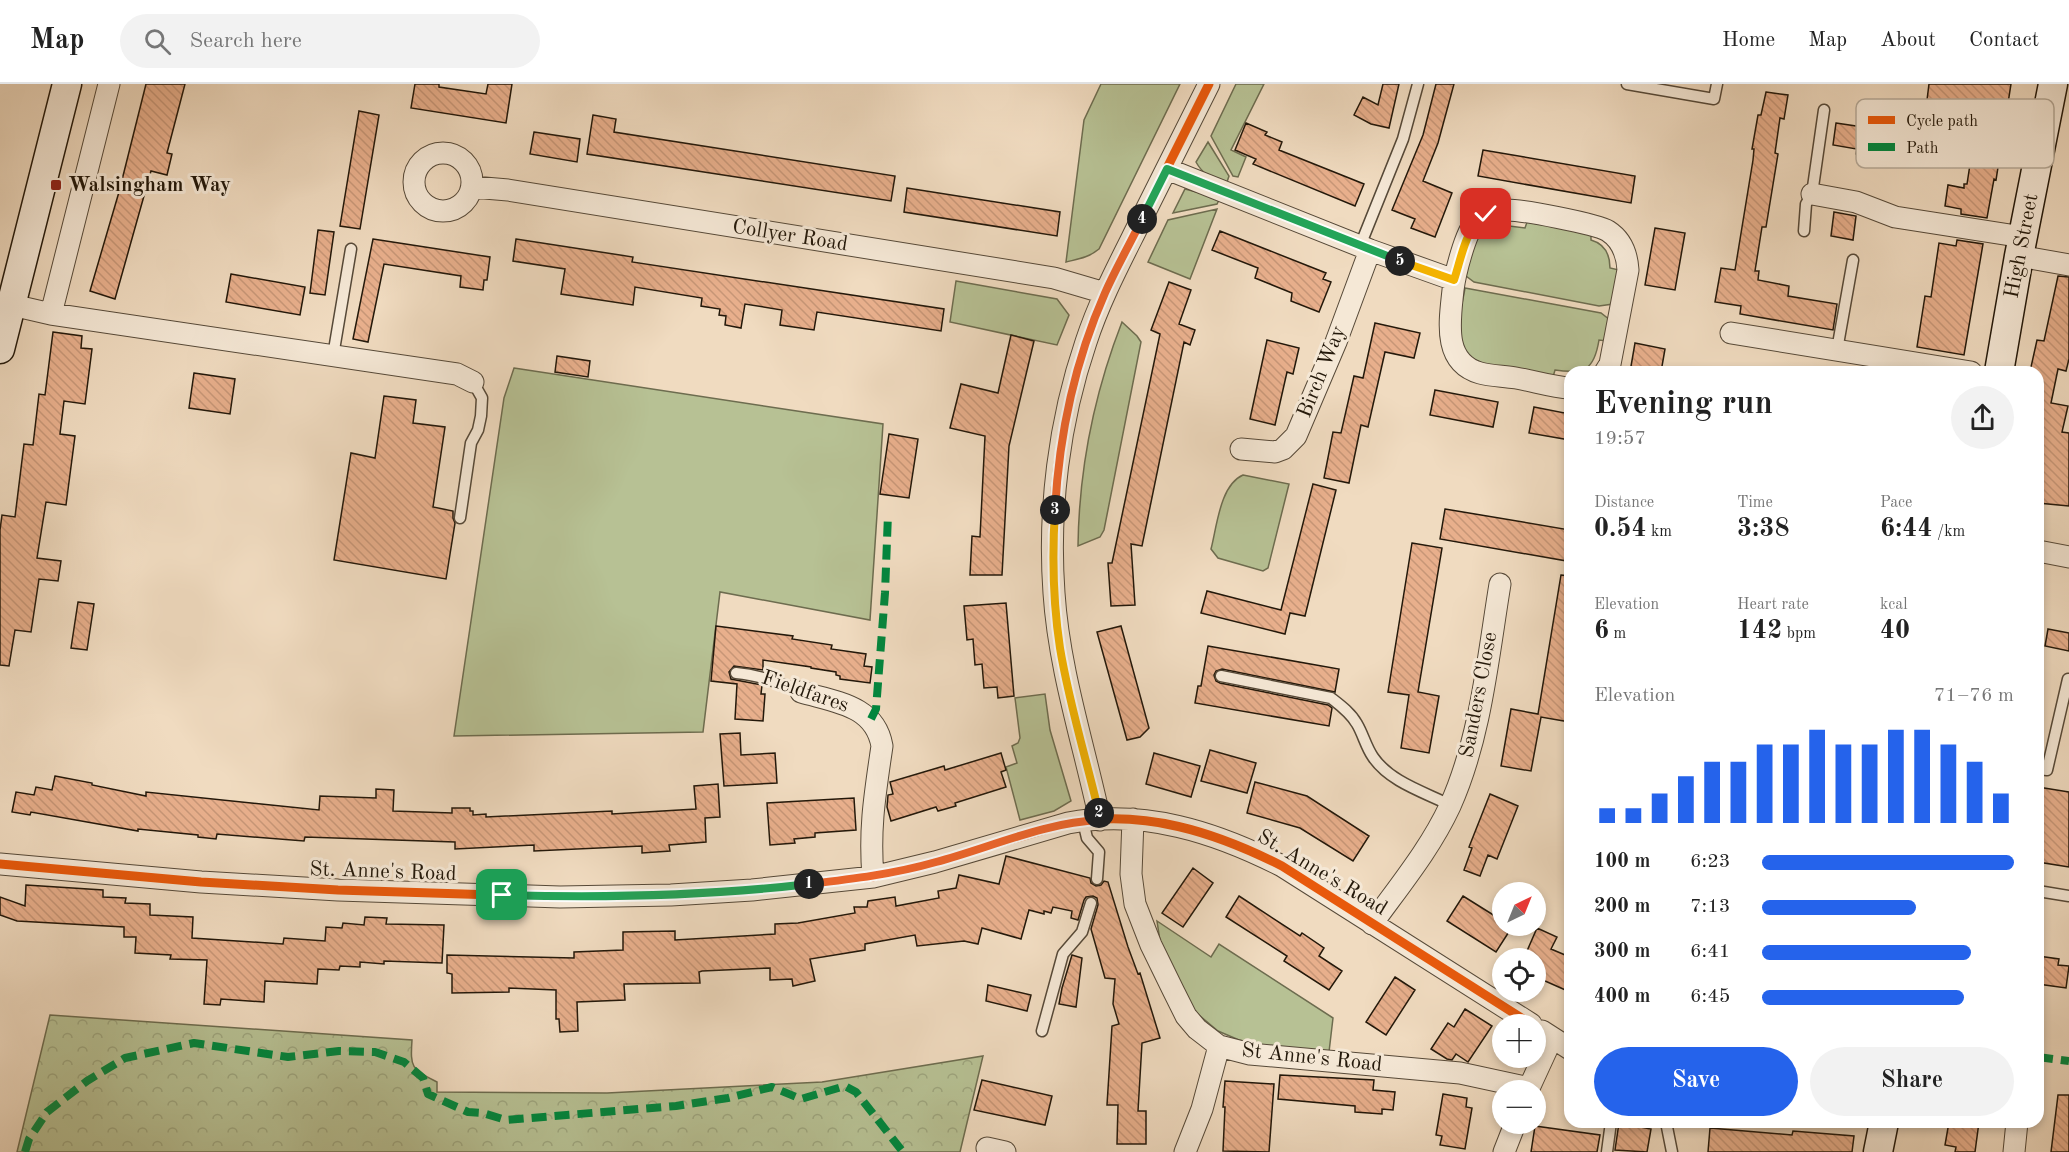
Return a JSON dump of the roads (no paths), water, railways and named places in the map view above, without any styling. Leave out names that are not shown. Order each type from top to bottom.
[{"type":"street","points":[[0,349],[68,84]]},
{"type":"street","points":[[51,314],[109,84]]},
{"type":"street","points":[[1092,820],[1060,648],[1054,594],[1052,547],[1056,480],[1066,417],[1086,342],[1105,293],[1209,84]]},
{"type":"street","name":"High Street","points":[[2050,99],[2053,84]]},
{"type":"street","name":"High Street","points":[[2000,366],[2037,168]]},
{"type":"street","points":[[1167,169],[1365,248],[1454,280]]},
{"type":"street","name":"Collyer Road","points":[[473,187],[520,192],[1054,278],[1105,293]]},
{"type":"street","points":[[1812,194],[1856,202],[1895,217],[2021,247],[2069,265]]},
{"type":"street","points":[[1564,387],[1479,373],[1462,362],[1455,352],[1450,333],[1454,280],[1469,233],[1475,222],[1486,214],[1509,210],[1593,225],[1607,230],[1623,246],[1628,270],[1608,366]]},
{"type":"street","name":"Birch Way","points":[[1241,449],[1275,452],[1283,449],[1296,436],[1336,342],[1365,248]]},
{"type":"street","points":[[12,305],[51,314],[457,374],[473,382]]},
{"type":"street","points":[[1731,333],[1934,366]]},
{"type":"street","points":[[2044,552],[2069,557]]},
{"type":"street","name":"Sanders Close","points":[[1372,924],[1418,862],[1450,805],[1470,753],[1500,584]]},
{"type":"street","name":"Fieldfares","points":[[801,692],[850,706],[862,712],[871,719],[880,736],[882,746],[871,817],[870,846],[873,877]]},
{"type":"street","name":"St. Anne's Road","points":[[0,864],[338,890],[560,897],[671,895],[752,890],[873,877],[935,862],[1043,830],[1092,820],[1133,819],[1210,834],[1243,846],[1282,866],[1515,1014]]},
{"type":"street","name":"St Anne's Road","points":[[1133,819],[1132,886],[1151,945],[1186,1016],[1197,1029],[1219,1046],[1250,1054],[1460,1073],[1492,1081]]},
{"type":"street","points":[[1546,1034],[1564,1046]]},
{"type":"street","points":[[1185,1152],[1202,1108],[1219,1046]]},
{"type":"street","points":[[1878,1152],[1883,1128]]},
{"type":"street","points":[[2014,1152],[2016,1128]]},
{"type":"street","points":[[1504,1152],[1511,1134]]},
{"type":"lane","points":[[1365,248],[1403,139],[1418,84]]},
{"type":"lane","points":[[1627,84],[1714,99],[1717,84]]},
{"type":"lane","points":[[1804,231],[1806,204],[1812,194],[1824,110]]},
{"type":"lane","points":[[333,356],[351,249]]},
{"type":"lane","points":[[1837,350],[1853,260]]},
{"type":"lane","points":[[460,518],[471,443],[478,430],[481,416],[482,398],[473,382]]},
{"type":"lane","name":"Fieldfares","points":[[736,673],[763,677],[801,692]]},
{"type":"lane","points":[[1221,676],[1330,698],[1356,721],[1372,756],[1383,769],[1395,778],[1450,805]]},
{"type":"lane","points":[[2044,770],[2047,770],[2068,679]]},
{"type":"lane","points":[[1092,820],[1087,838],[1099,852],[1097,879]]},
{"type":"lane","points":[[2044,892],[2069,896]]},
{"type":"lane","points":[[1042,1031],[1063,954],[1082,932],[1091,903]]},
{"type":"lane","points":[[1607,1152],[1610,1128]]},
{"type":"lane","points":[[1667,1128],[1672,1152]]},
{"type":"place","name":"Walsingham Way","points":[[56,185]]}]
